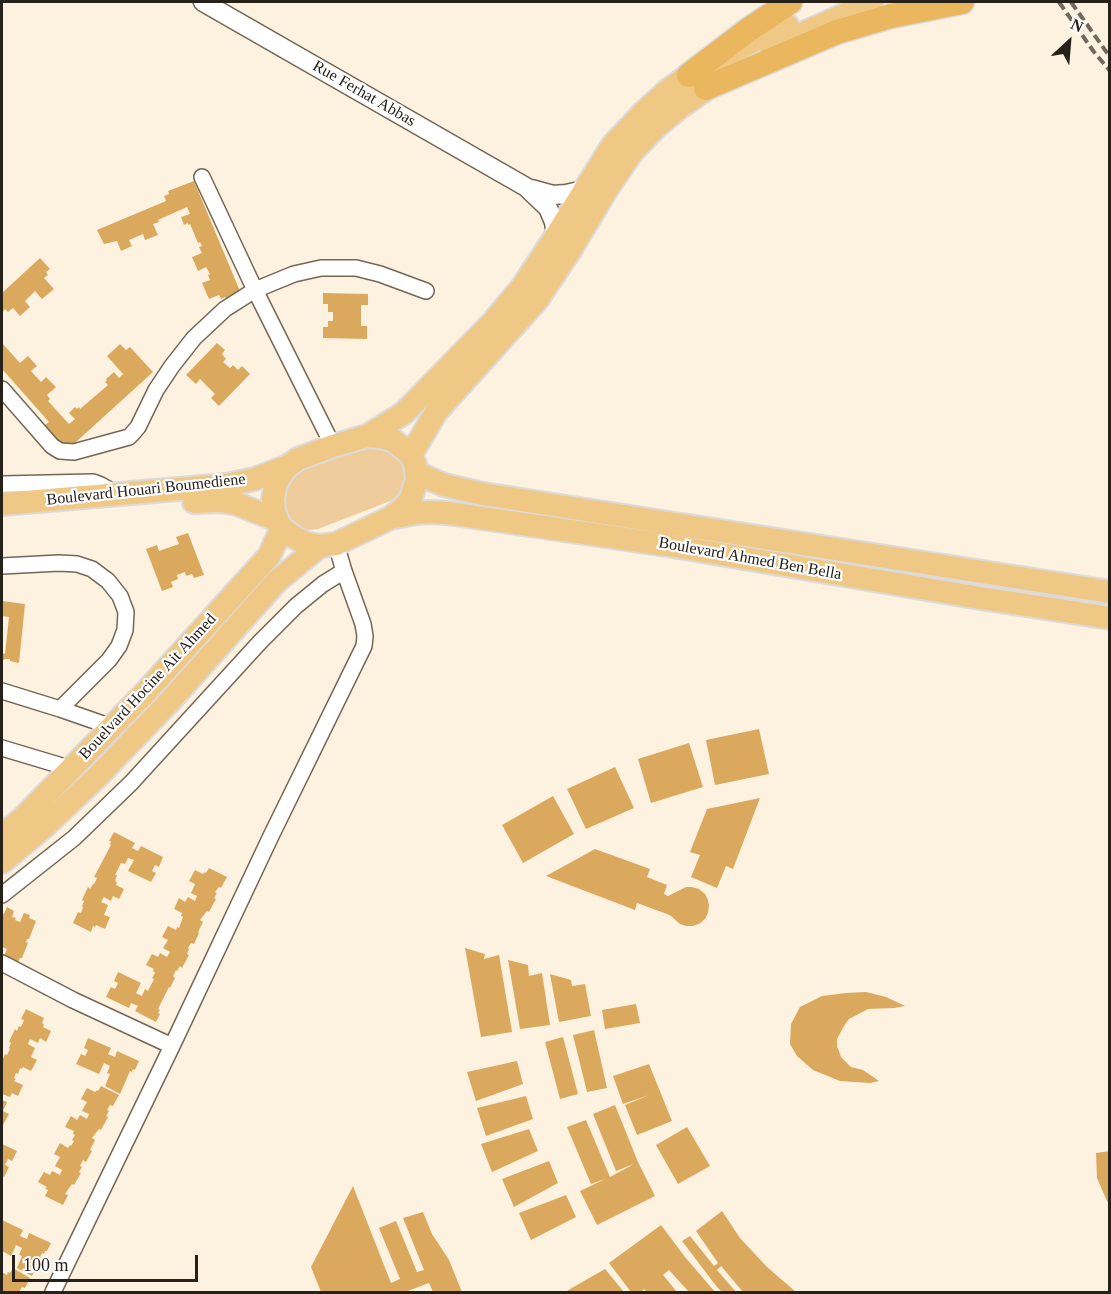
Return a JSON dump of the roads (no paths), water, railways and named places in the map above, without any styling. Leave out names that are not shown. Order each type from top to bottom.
[{"type":"highway","points":[[698,82],[748,30],[790,2]]},
{"type":"highway","points":[[698,82],[837,32],[891,16],[962,2]]},
{"type":"main road","points":[[414,464],[436,412],[537,300],[632,152],[656,127],[680,107],[698,82],[759,38],[837,2]]},
{"type":"main road","points":[[328,545],[304,543],[292,536],[280,524],[274,511],[273,499],[280,476],[288,466],[298,459],[367,436],[404,413],[493,322],[524,286],[612,146],[666,92],[698,82],[872,2]]},
{"type":"main road","points":[[2,862],[97,777],[170,701],[277,580],[328,545],[390,518],[410,501],[417,479],[414,464],[394,441],[367,436]]},
{"type":"main road","name":"Boulevard Ahmed Ben Bella","points":[[414,464],[444,485],[483,494],[1110,592]]},
{"type":"main road","name":"Boulevard Houari Boumediene","points":[[2,504],[226,485],[255,479],[288,466]]},
{"type":"main road","name":"Boulevard Houari Boumediene","points":[[2,518],[216,501],[237,504],[280,524]]},
{"type":"main road","name":"Boulevard Ahmed Ben Bella","points":[[390,518],[416,513],[447,513],[667,545],[1110,618]]},
{"type":"main road","name":"Bouelvard Hocine Ait Ahmed","points":[[2,835],[23,818],[143,695],[269,556],[280,524]]},
{"type":"street","name":"Rue Ferhat Abbas","points":[[203,2],[525,187],[548,208],[552,215],[556,236]]},
{"type":"street","points":[[202,177],[255,290],[333,446]]},
{"type":"street","name":"Rue Ferhat Abbas","points":[[525,187],[553,195],[585,190]]},
{"type":"street","points":[[2,389],[52,446],[60,451],[74,452],[129,437],[138,428],[156,390],[194,338],[225,309],[255,290],[294,274],[321,268],[356,268],[426,291]]},
{"type":"street","points":[[2,484],[93,482],[117,494]]},
{"type":"street","points":[[53,1293],[364,646],[363,624],[344,571],[328,545]]},
{"type":"street","points":[[2,566],[77,564],[92,568],[108,581],[120,596],[126,612],[125,630],[119,646],[109,660],[60,708]]},
{"type":"street","points":[[2,895],[74,838],[131,783],[296,606],[323,584],[344,571]]},
{"type":"street","points":[[2,691],[60,708],[112,727]]},
{"type":"street","points":[[2,748],[72,769]]},
{"type":"street","points":[[2,963],[73,1000],[172,1046]]},
{"type":"railway","points":[[1059,2],[1110,71]]},
{"type":"railway","points":[[1071,2],[1110,57]]}]
